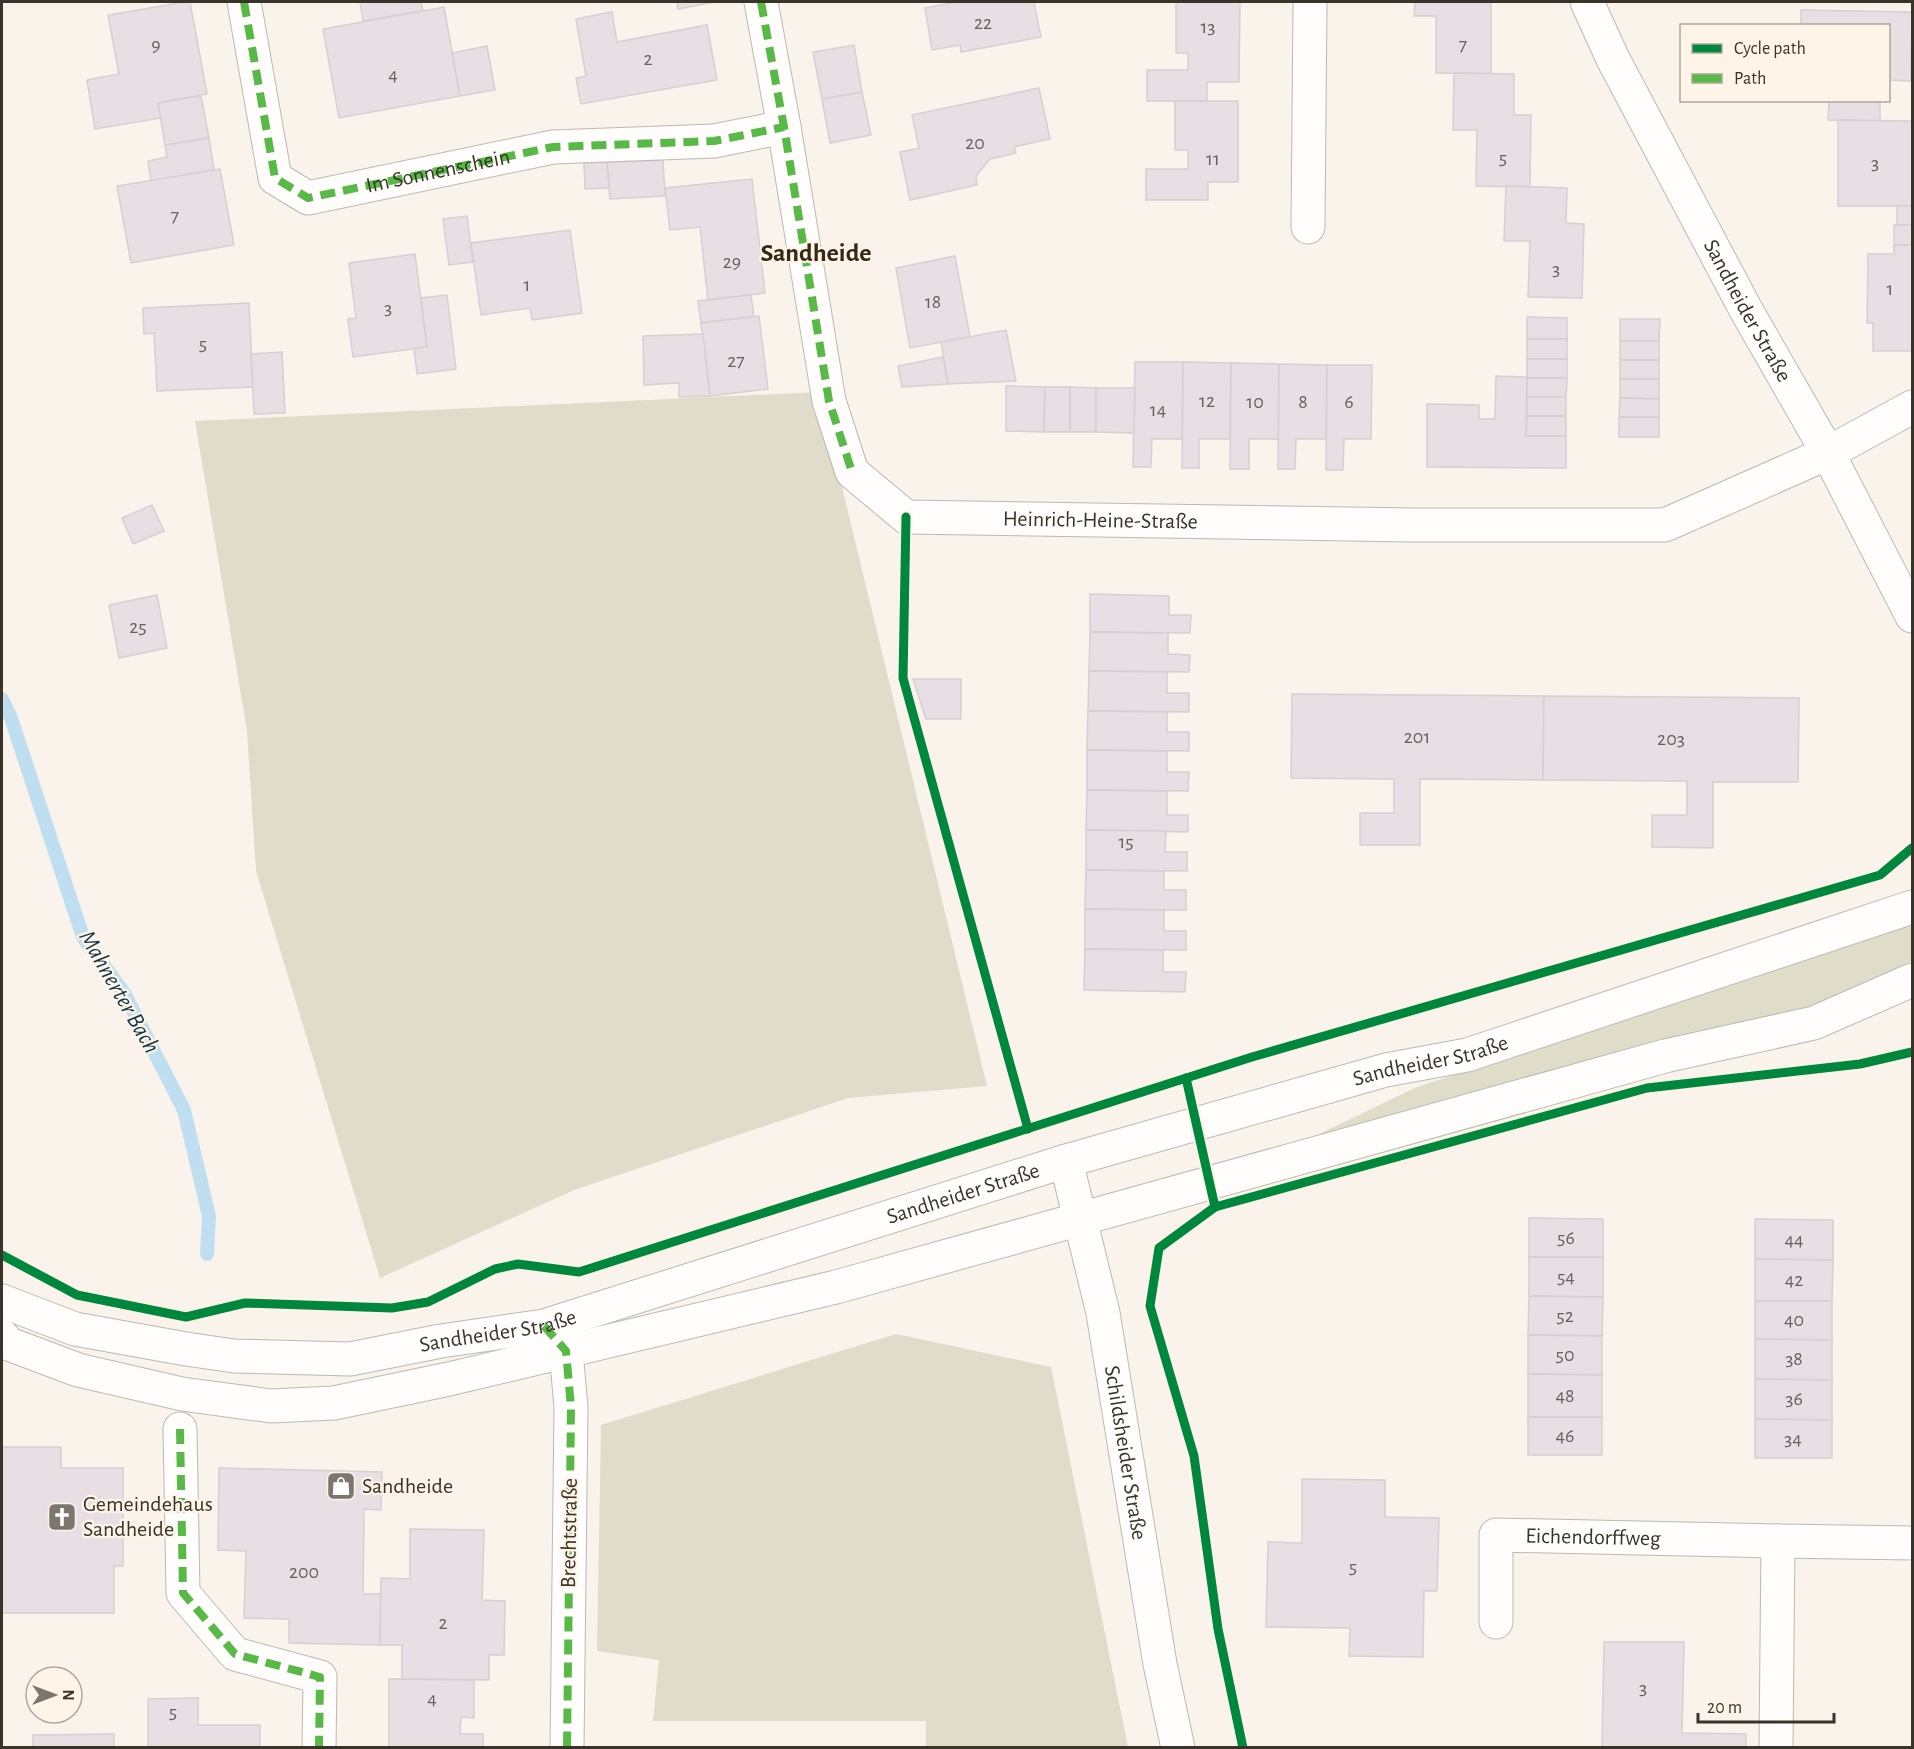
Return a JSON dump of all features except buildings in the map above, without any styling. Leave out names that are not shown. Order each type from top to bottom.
[{"type":"street","name":"Im Sonnenschein","points":[[244,2],[275,178],[308,198],[553,147],[714,141],[784,128]]},
{"type":"street","name":"Heinrich-Heine-Straße","points":[[761,2],[833,411],[852,472],[906,517],[1412,525],[1665,525],[1828,453],[1912,407]]},
{"type":"street","points":[[1308,227],[1310,2]]},
{"type":"street","name":"Sandheider Straße","points":[[1587,2],[1613,59],[1746,310],[1828,453],[1912,616]]},
{"type":"street","name":"Sandheider Straße","points":[[2,1300],[75,1329],[234,1356],[350,1359],[441,1341],[544,1326],[1066,1161],[1386,1070],[1467,1055],[1912,907]]},
{"type":"street","name":"Sandheider Straße","points":[[2,1336],[9,1344],[78,1370],[182,1394],[271,1406],[334,1403],[449,1379],[836,1287],[1665,1056],[1814,1023],[1912,980]]},
{"type":"street","name":"Schildsheider Straße","points":[[1066,1161],[1103,1313],[1160,1664],[1178,1748]]},
{"type":"street","points":[[544,1326],[566,1351]]},
{"type":"street","name":"Brechtstraße","points":[[566,1351],[571,1407],[567,1748]]},
{"type":"street","points":[[180,1429],[183,1593],[235,1654],[320,1677],[319,1748]]},
{"type":"street","name":"Eichendorffweg","points":[[1496,1622],[1496,1535],[1912,1543]]},
{"type":"street","points":[[1776,1748],[1778,1541]]},
{"type":"shaded area","points":[[819,392],[987,1086],[848,1098],[574,1190],[380,1278],[256,871],[247,731],[195,421]]},
{"type":"shaded area","points":[[1912,925],[1912,961],[1810,1009],[1475,1098],[1315,1136],[1417,1087]]},
{"type":"shaded area","points":[[896,1334],[1051,1367],[1128,1747],[926,1747],[926,1721],[653,1721],[659,1660],[597,1651],[601,1425]]},
{"type":"waterway","name":"Mahnerter Bach","points":[[2,699],[11,718],[83,937],[124,993],[184,1110],[209,1216],[207,1254]]},
{"type":"marked path","points":[[244,2],[275,178],[308,198],[553,147],[714,141],[784,127]]},
{"type":"marked path","points":[[761,2],[829,401],[852,472]]},
{"type":"marked path","points":[[544,1326],[566,1351],[571,1407],[567,1748]]},
{"type":"marked path","points":[[180,1429],[183,1593],[235,1654],[320,1677],[319,1748]]},
{"type":"cycle path","points":[[906,517],[903,678],[1028,1129]]},
{"type":"cycle path","points":[[2,1255],[77,1295],[186,1317],[245,1303],[392,1308],[428,1302],[495,1269],[518,1264],[579,1272],[1252,1057],[1880,875],[1912,848]]},
{"type":"cycle path","points":[[1243,1748],[1218,1629],[1194,1456],[1150,1306],[1159,1248],[1215,1207],[1647,1088],[1860,1064],[1912,1052]]},
{"type":"cycle path","points":[[1186,1078],[1215,1207]]},
{"type":"place","name":"Sandheide","points":[[341,1486]]},
{"type":"place","name":"Gemeindehaus Sandheide","points":[[62,1517]]},
{"type":"district","name":"Sandheide","points":[[816,253]]}]
